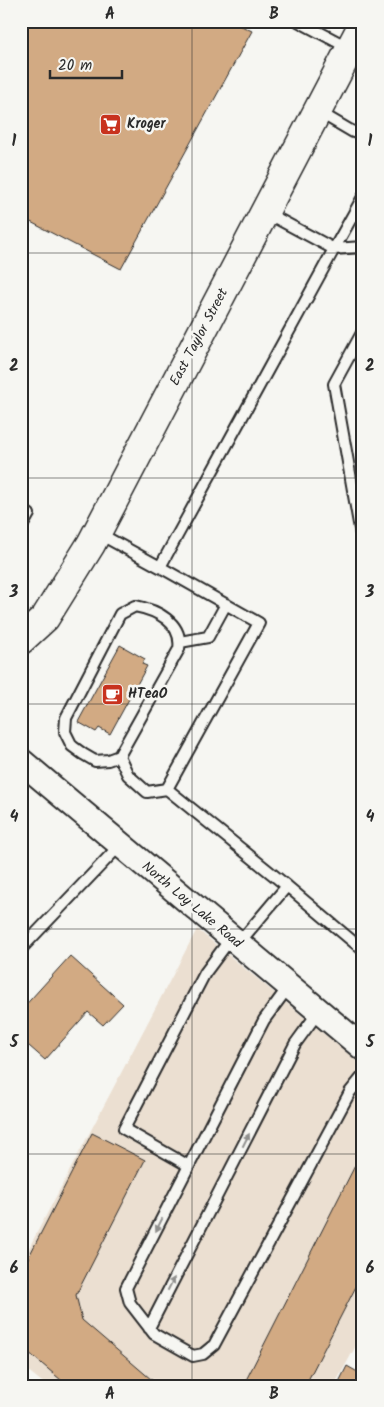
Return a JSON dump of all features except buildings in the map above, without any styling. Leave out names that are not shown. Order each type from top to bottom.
[{"type":"main road","name":"East Taylor Street","points":[[21,640],[45,618],[97,533],[363,24]]},
{"type":"street","name":"North Loy Lake Road","points":[[21,761],[363,1048]]},
{"type":"lane","points":[[298,21],[350,49]]},
{"type":"lane","points":[[317,111],[353,132],[363,131]]},
{"type":"lane","points":[[160,567],[363,197]]},
{"type":"lane","points":[[264,211],[334,249],[363,248]]},
{"type":"lane","points":[[363,331],[334,384],[363,546]]},
{"type":"lane","points":[[21,528],[29,514]]},
{"type":"lane","points":[[97,533],[259,624],[167,789]]},
{"type":"lane","points":[[180,642],[208,637],[226,604]]},
{"type":"lane","points":[[135,606],[149,609],[162,615],[175,627],[180,642],[179,649],[119,756],[108,760],[95,761],[72,746],[65,732],[66,718],[120,614],[135,606]]},
{"type":"lane","points":[[119,756],[128,775],[147,792],[167,789],[363,950]]},
{"type":"lane","points":[[21,949],[120,845]]},
{"type":"lane","points":[[189,1166],[124,1129],[205,973],[287,886]]},
{"type":"lane","points":[[289,986],[264,1020],[126,1288],[130,1303],[154,1334],[193,1356],[204,1354],[214,1345],[350,1092],[363,1076]]},
{"type":"lane","points":[[149,1328],[295,1044],[319,1011]]},
{"type":"shaded area","points":[[197,929],[363,1066],[363,1333],[334,1386],[47,1386],[21,1365],[21,1263]]},
{"type":"place","name":"Kroger","points":[[111,124]]},
{"type":"place","name":"HTeaO","points":[[112,694]]}]
